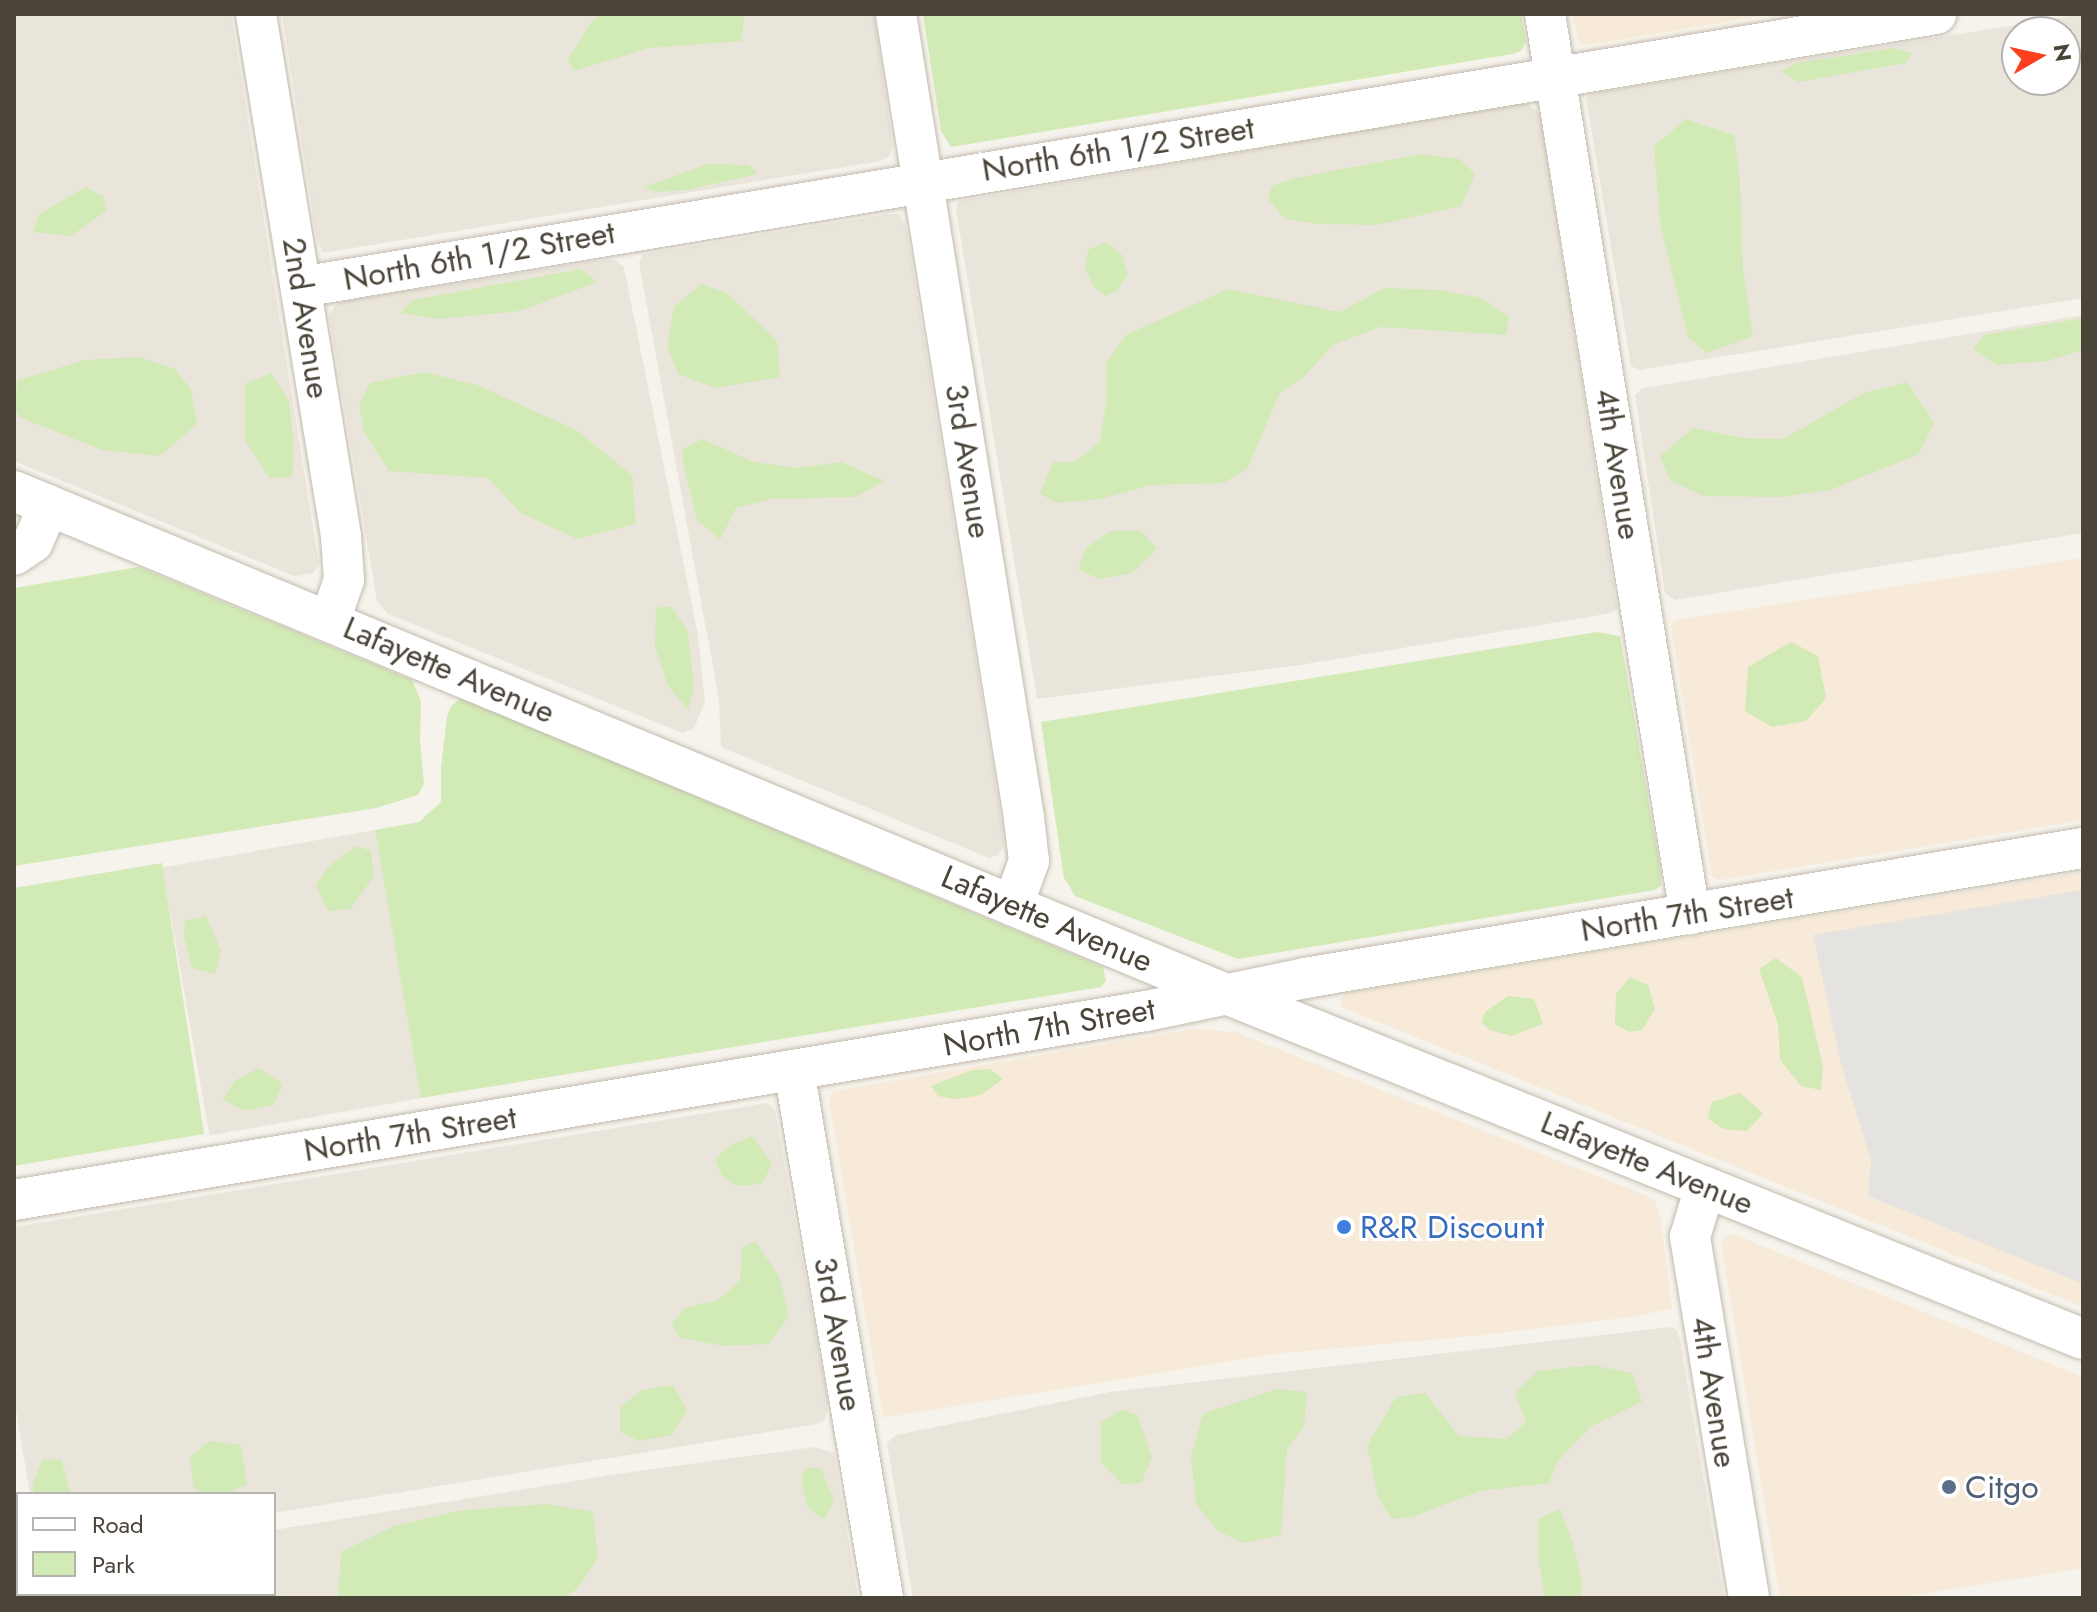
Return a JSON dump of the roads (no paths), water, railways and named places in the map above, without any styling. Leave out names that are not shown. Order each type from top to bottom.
[{"type":"street","name":"2nd Avenue","points":[[256,14],[341,536],[344,580],[330,620]]},
{"type":"street","name":"3rd Avenue","points":[[896,14],[1028,847],[1026,877],[1013,905]]},
{"type":"street","name":"4th Avenue","points":[[1545,14],[1690,914]]},
{"type":"street","name":"North 6th 1/2 Street","points":[[301,287],[1936,14]]},
{"type":"street","name":"Lafayette Avenue","points":[[32,498],[1226,994],[2083,1339]]},
{"type":"street","points":[[14,555],[33,542],[32,498]]},
{"type":"street","name":"North 7th Street","points":[[14,1200],[1146,1011],[1305,978],[2083,848]]},
{"type":"street","name":"3rd Avenue","points":[[794,1070],[883,1598]]},
{"type":"street","name":"4th Avenue","points":[[1705,1187],[1690,1237],[1749,1598]]},
{"type":"street","points":[[14,1585],[16,1598]]},
{"type":"place","name":"R&R Discount","points":[[1344,1227]]},
{"type":"place","name":"Citgo","points":[[1949,1487]]}]
